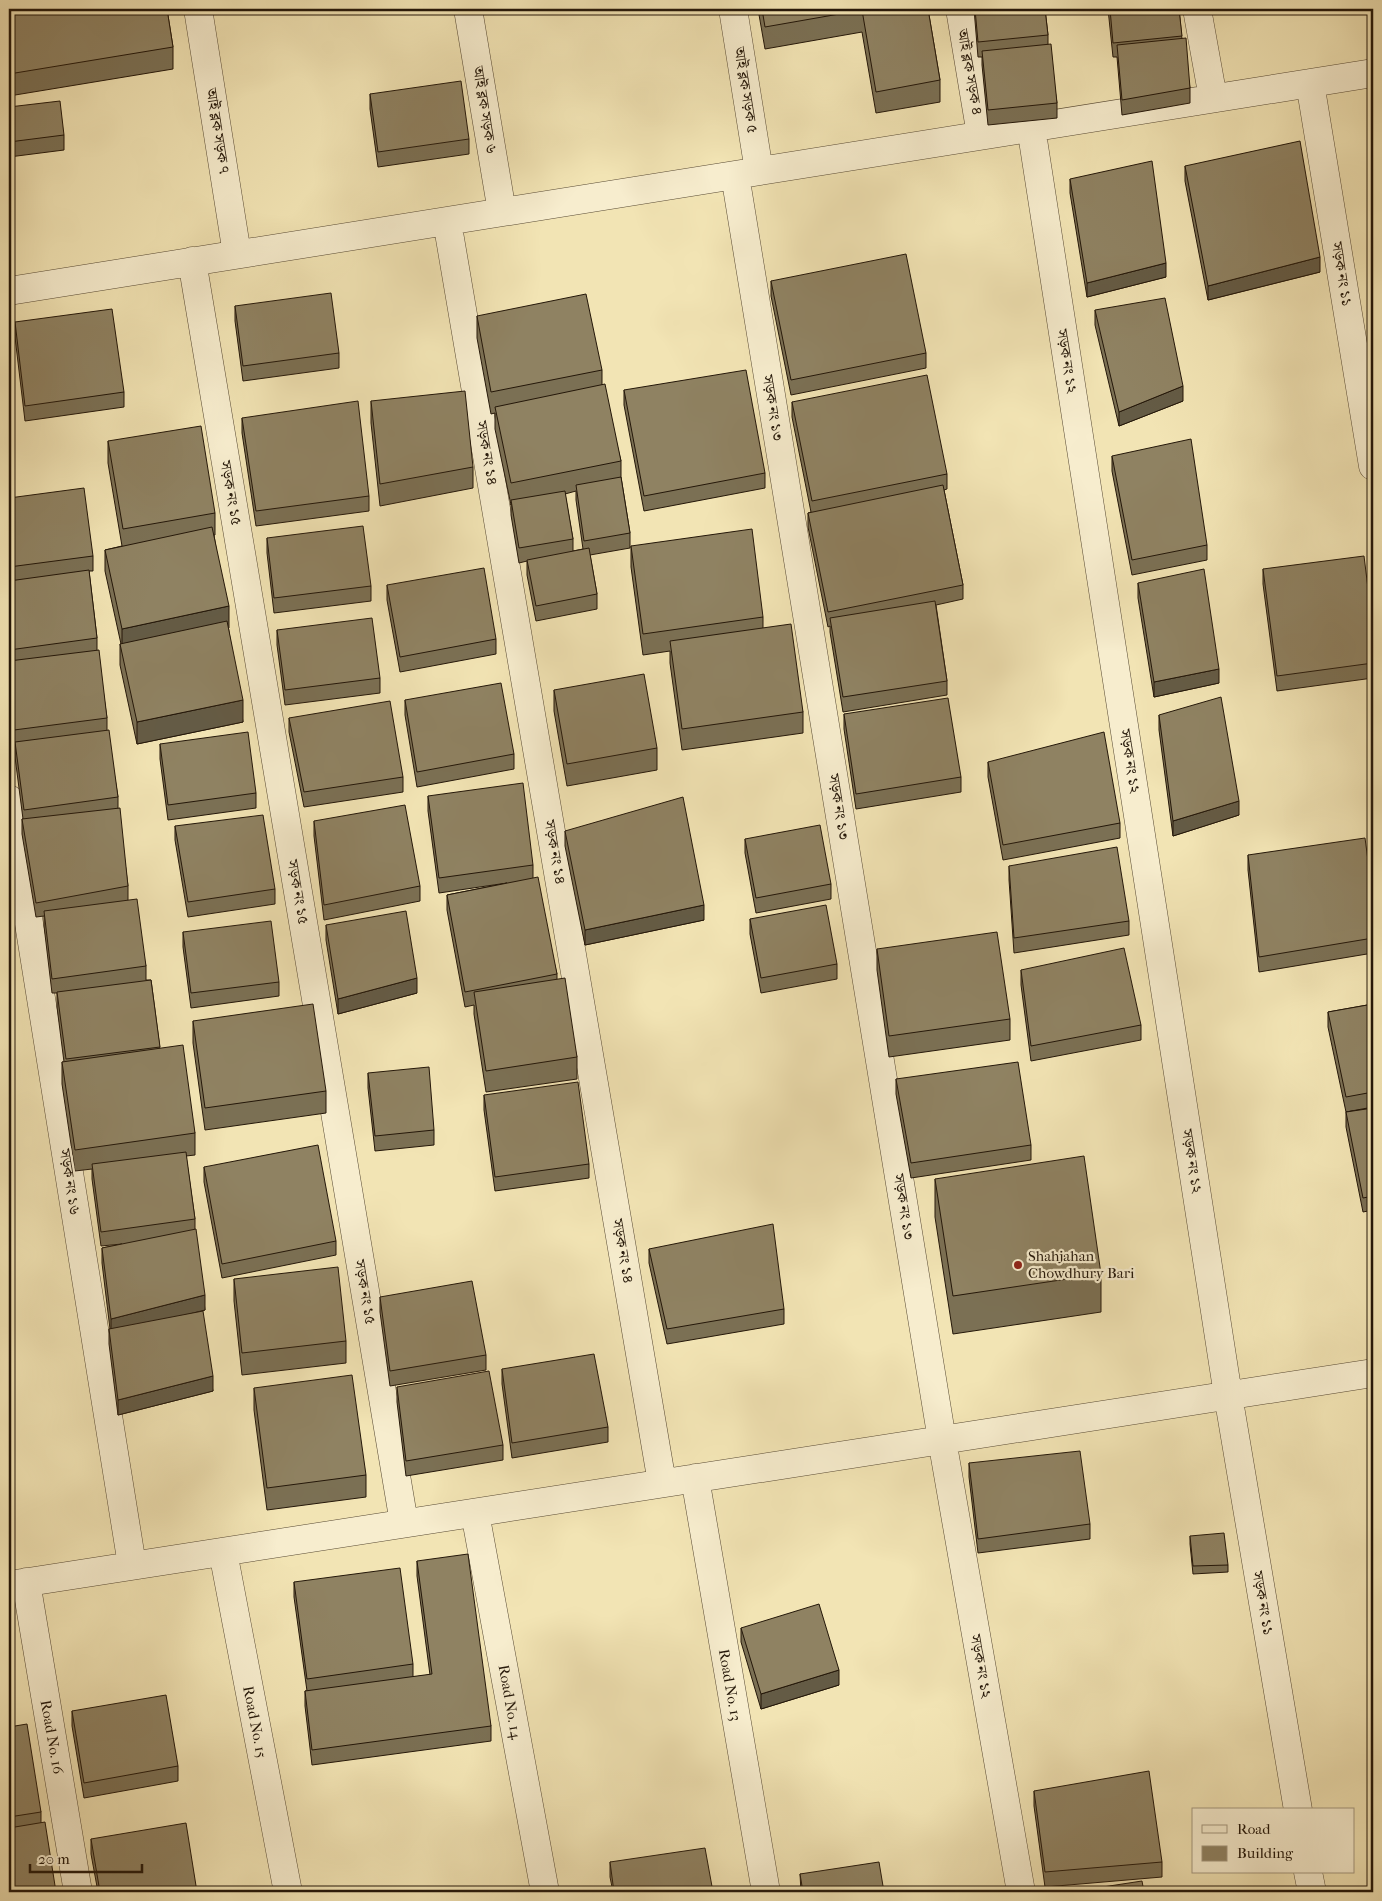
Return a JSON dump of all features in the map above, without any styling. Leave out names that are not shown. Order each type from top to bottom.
[{"type":"street","name":"আই ব্লক সড়ক ৭","points":[[198,9],[238,254]]},
{"type":"street","name":"আই ব্লক সড়ক ৬","points":[[468,9],[502,212]]},
{"type":"street","name":"আই ব্লক সড়ক ৫","points":[[733,9],[747,173]]},
{"type":"street","name":"আই ব্লক সড়ক ৪","points":[[960,9],[981,135]]},
{"type":"street","points":[[1197,9],[1213,98]]},
{"type":"street","points":[[9,291],[1373,73]]},
{"type":"street","name":"সড়ক নং ১১","points":[[1310,83],[1373,466]]},
{"type":"street","name":"সড়ক নং ১২","points":[[1031,127],[1228,1396]]},
{"type":"street","name":"সড়ক নং ১৩","points":[[747,173],[942,1440]]},
{"type":"street","name":"সড়ক নং ১৪","points":[[447,221],[662,1483]]},
{"type":"street","name":"সড়ক নং ১৫","points":[[192,261],[404,1523]]},
{"type":"street","name":"সড়ক নং ১৬","points":[[9,799],[132,1565]]},
{"type":"street","points":[[17,1583],[1373,1373]]},
{"type":"street","name":"সড়ক নং ১১","points":[[1228,1396],[1298,1808]]},
{"type":"street","name":"সড়ক নং ১২","points":[[942,1440],[1021,1892]]},
{"type":"street","name":"Road No. 13","points":[[694,1478],[766,1892]]},
{"type":"street","name":"Road No. 14","points":[[475,1513],[545,1892]]},
{"type":"street","name":"Road No. 15","points":[[222,1552],[288,1892]]},
{"type":"street","name":"Road No. 16","points":[[17,1583],[78,1892]]},
{"type":"street","points":[[1308,1874],[1312,1892]]},
{"type":"building","points":[[30,9],[167,9],[173,47],[9,74],[9,12]]},
{"type":"building","points":[[762,9],[928,9],[940,80],[876,92],[862,10],[765,27]]},
{"type":"building","points":[[975,9],[1045,9],[1048,35],[978,42]]},
{"type":"building","points":[[1110,9],[1179,9],[1182,36],[1113,43]]},
{"type":"building","points":[[1186,38],[1190,88],[1122,100],[1117,45]]},
{"type":"building","points":[[1051,44],[1057,103],[988,110],[982,51]]},
{"type":"building","points":[[461,81],[469,139],[378,152],[370,94]]},
{"type":"building","points":[[60,101],[64,135],[9,142],[9,107]]},
{"type":"building","points":[[1300,141],[1320,257],[1208,286],[1185,166]]},
{"type":"building","points":[[1152,161],[1166,263],[1087,283],[1070,179]]},
{"type":"building","points":[[906,254],[926,353],[791,380],[771,281]]},
{"type":"building","points":[[331,293],[339,353],[243,366],[235,306]]},
{"type":"building","points":[[586,294],[602,370],[491,392],[477,316]]},
{"type":"building","points":[[1165,298],[1183,386],[1119,412],[1095,310]]},
{"type":"building","points":[[112,309],[124,392],[25,406],[15,322]]},
{"type":"building","points":[[746,370],[765,473],[644,496],[624,390]]},
{"type":"building","points":[[927,375],[947,474],[812,501],[792,402]]},
{"type":"building","points":[[605,384],[621,461],[511,483],[495,407]]},
{"type":"building","points":[[465,391],[473,467],[380,484],[371,401]]},
{"type":"building","points":[[358,401],[369,496],[256,511],[242,418]]},
{"type":"building","points":[[201,426],[215,513],[123,529],[108,441]]},
{"type":"building","points":[[1191,439],[1207,545],[1132,560],[1112,456]]},
{"type":"building","points":[[621,477],[630,533],[584,541],[576,485]]},
{"type":"building","points":[[943,485],[963,585],[828,612],[808,513]]},
{"type":"building","points":[[84,488],[93,556],[9,567],[9,498]]},
{"type":"building","points":[[565,491],[573,539],[519,548],[511,500]]},
{"type":"building","points":[[363,526],[371,586],[274,598],[267,538]]},
{"type":"building","points":[[212,527],[229,606],[122,629],[105,550]]},
{"type":"building","points":[[752,529],[763,617],[643,634],[631,546]]},
{"type":"building","points":[[589,548],[597,594],[536,606],[527,560]]},
{"type":"building","points":[[1364,556],[1373,629],[1373,663],[1277,676],[1263,569]]},
{"type":"building","points":[[484,568],[496,639],[400,657],[387,585]]},
{"type":"building","points":[[1204,569],[1219,669],[1154,682],[1138,583]]},
{"type":"building","points":[[89,570],[97,638],[9,650],[9,581]]},
{"type":"building","points":[[935,601],[947,681],[843,697],[830,618]]},
{"type":"building","points":[[372,618],[380,678],[285,690],[277,630]]},
{"type":"building","points":[[227,621],[243,700],[137,722],[120,644]]},
{"type":"building","points":[[791,624],[803,712],[682,729],[670,641]]},
{"type":"building","points":[[99,650],[107,718],[14,730],[9,694],[9,661]]},
{"type":"building","points":[[644,674],[657,748],[567,764],[554,690]]},
{"type":"building","points":[[501,683],[514,754],[417,772],[405,700]]},
{"type":"building","points":[[1221,697],[1239,801],[1173,821],[1159,715]]},
{"type":"building","points":[[948,698],[961,777],[856,794],[844,714]]},
{"type":"building","points":[[390,701],[403,777],[304,792],[289,718]]},
{"type":"building","points":[[109,730],[118,797],[24,810],[15,742]]},
{"type":"building","points":[[248,732],[256,793],[168,805],[160,744]]},
{"type":"building","points":[[1104,732],[1120,823],[1003,845],[988,762]]},
{"type":"building","points":[[523,783],[533,865],[439,878],[428,796]]},
{"type":"building","points":[[683,797],[704,905],[585,930],[565,831]]},
{"type":"building","points":[[405,805],[420,886],[324,905],[314,821]]},
{"type":"building","points":[[120,808],[128,886],[36,903],[22,819]]},
{"type":"building","points":[[263,815],[275,889],[188,902],[175,826]]},
{"type":"building","points":[[820,825],[831,884],[756,898],[745,839]]},
{"type":"building","points":[[1365,838],[1373,898],[1373,938],[1259,957],[1248,855]]},
{"type":"building","points":[[1117,847],[1129,921],[1014,938],[1009,866]]},
{"type":"building","points":[[538,877],[557,974],[465,992],[447,895]]},
{"type":"building","points":[[137,899],[146,966],[52,979],[44,911]]},
{"type":"building","points":[[826,905],[837,964],[761,978],[750,919]]},
{"type":"building","points":[[406,911],[417,978],[338,999],[326,925]]},
{"type":"building","points":[[271,921],[279,982],[191,993],[183,932]]},
{"type":"building","points":[[997,932],[1010,1019],[889,1036],[877,949]]},
{"type":"building","points":[[1124,948],[1141,1025],[1031,1046],[1021,970]]},
{"type":"building","points":[[565,978],[577,1057],[486,1071],[474,992]]},
{"type":"building","points":[[151,980],[160,1047],[66,1059],[57,992]]},
{"type":"building","points":[[313,1004],[326,1091],[205,1108],[193,1021]]},
{"type":"building","points":[[1373,1004],[1373,1092],[1346,1097],[1328,1012]]},
{"type":"building","points":[[183,1045],[195,1133],[75,1150],[62,1062]]},
{"type":"building","points":[[1018,1062],[1031,1145],[911,1163],[896,1079]]},
{"type":"building","points":[[429,1067],[434,1130],[375,1136],[368,1073]]},
{"type":"building","points":[[578,1082],[589,1164],[495,1177],[484,1095]]},
{"type":"building","points":[[1373,1108],[1373,1196],[1363,1198],[1346,1112]]},
{"type":"building","points":[[318,1145],[336,1241],[222,1264],[204,1167]]},
{"type":"building","points":[[186,1152],[195,1219],[101,1232],[92,1164]]},
{"type":"building","name":"Shahjahan Chowdhury Bari","points":[[1084,1156],[1101,1274],[953,1296],[935,1179]]},
{"type":"building","points":[[773,1224],[784,1309],[667,1329],[649,1249]]},
{"type":"building","points":[[196,1229],[205,1295],[111,1319],[102,1248]]},
{"type":"building","points":[[338,1267],[346,1341],[242,1353],[234,1279]]},
{"type":"building","points":[[472,1281],[486,1355],[390,1371],[380,1297]]},
{"type":"building","points":[[203,1311],[213,1376],[118,1400],[109,1329]]},
{"type":"building","points":[[594,1354],[608,1427],[512,1443],[502,1369]]},
{"type":"building","points":[[489,1371],[503,1445],[406,1461],[397,1387]]},
{"type":"building","points":[[352,1375],[366,1475],[267,1488],[254,1388]]},
{"type":"building","points":[[1080,1451],[1090,1524],[978,1539],[969,1463]]},
{"type":"building","points":[[1224,1533],[1228,1565],[1193,1566],[1190,1536]]},
{"type":"building","points":[[468,1554],[491,1726],[312,1750],[305,1691],[432,1674],[417,1561]]},
{"type":"building","points":[[400,1568],[413,1664],[307,1679],[294,1582]]},
{"type":"building","points":[[819,1604],[839,1670],[761,1694],[741,1628]]},
{"type":"building","points":[[166,1695],[178,1766],[84,1783],[72,1711]]},
{"type":"building","points":[[27,1724],[41,1812],[9,1817],[9,1727]]},
{"type":"building","points":[[1149,1771],[1162,1862],[1045,1872],[1034,1791]]},
{"type":"building","points":[[45,1822],[56,1892],[9,1892],[9,1828]]},
{"type":"building","points":[[186,1823],[197,1892],[100,1892],[91,1839]]},
{"type":"building","points":[[705,1848],[713,1892],[614,1892],[610,1862]]},
{"type":"building","points":[[879,1862],[884,1892],[803,1892],[800,1874]]},
{"type":"building","points":[[1142,1881],[1144,1892],[1070,1892]]},
{"type":"place","name":"Shahjahan Chowdhury Bari","points":[[1018,1265]]}]
